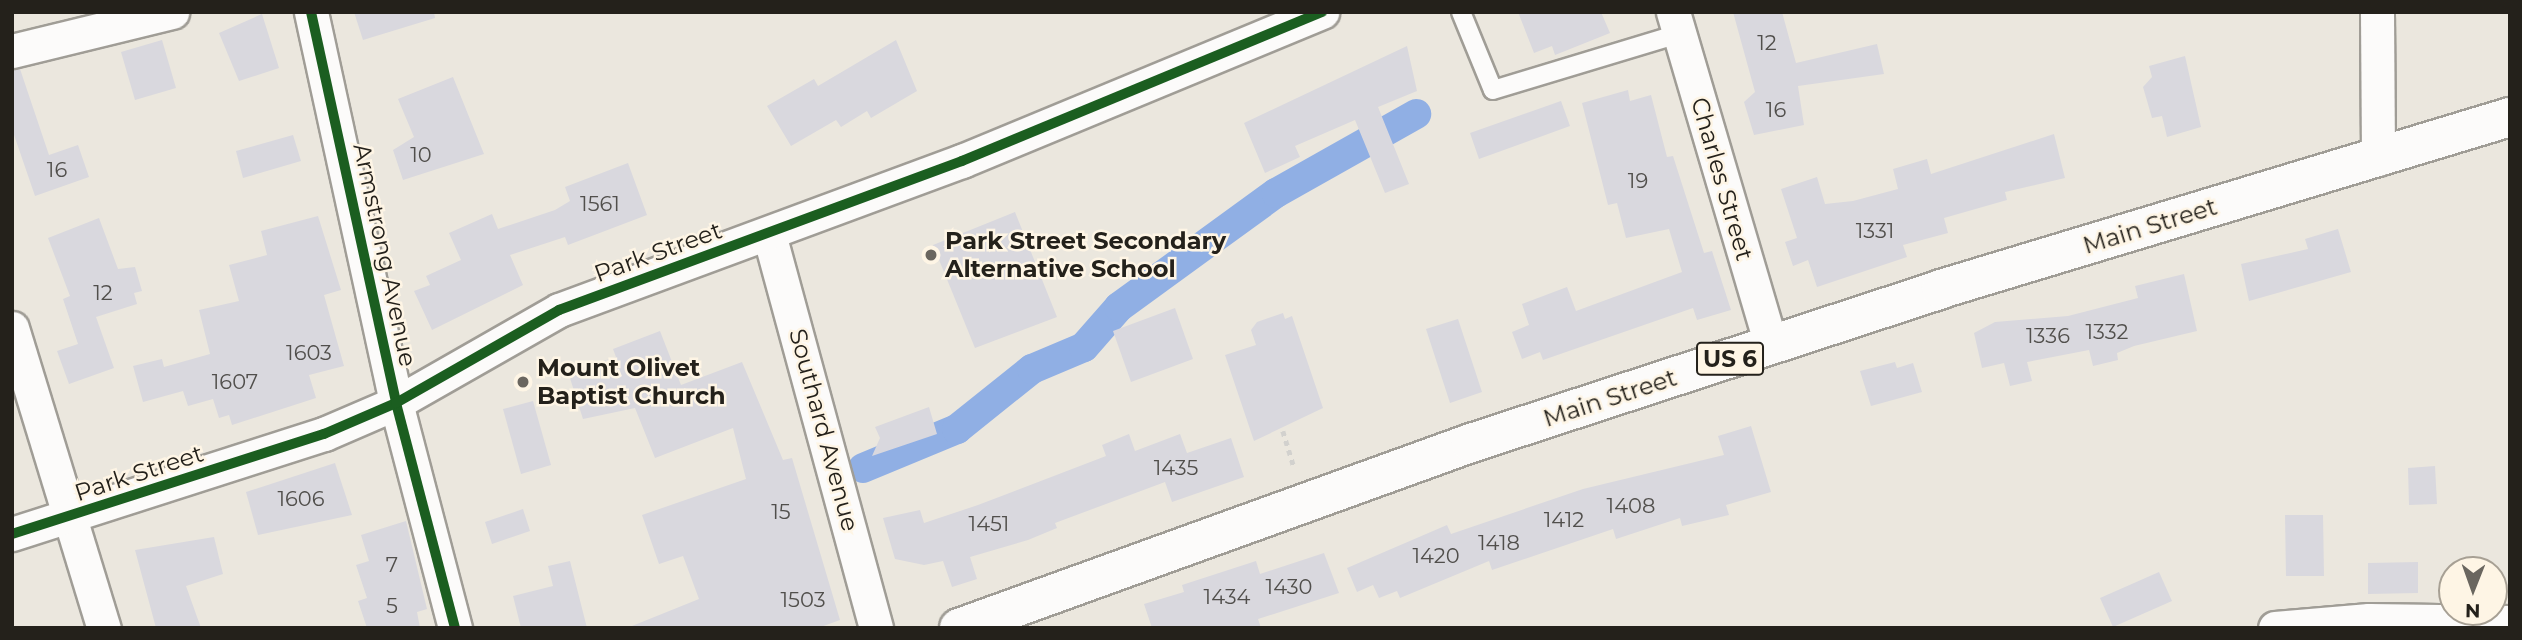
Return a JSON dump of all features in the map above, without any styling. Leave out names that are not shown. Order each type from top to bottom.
[{"type":"main road","name":"Main Street","points":[[958,628],[1341,488],[1771,345],[2510,117]]},
{"type":"street","points":[[12,51],[172,12]]},
{"type":"street","name":"Armstrong Avenue","points":[[311,12],[396,403],[455,628]]},
{"type":"street","name":"Park Street","points":[[12,534],[324,434],[396,403],[559,310],[769,234],[1322,12]]},
{"type":"street","points":[[2377,12],[2378,159]]},
{"type":"street","name":"Charles Street","points":[[1676,23],[1771,345]]},
{"type":"street","name":"Southard Avenue","points":[[769,234],[876,628]]},
{"type":"street","points":[[12,328],[104,628]]},
{"type":"street","points":[[2275,628],[2369,620],[2510,622]]},
{"type":"lane","points":[[1461,12],[1493,90],[1676,23]]},
{"type":"path","points":[[1283,431],[1294,468]]},
{"type":"building","points":[[354,12],[434,12],[435,18],[363,40]]},
{"type":"building","points":[[1518,12],[1601,12],[1610,33],[1555,55],[1552,46],[1534,53]]},
{"type":"building","points":[[1733,12],[1782,12],[1796,63],[1877,44],[1884,74],[1798,86],[1804,125],[1754,135],[1744,102],[1755,92]]},
{"type":"building","points":[[262,14],[279,68],[239,81],[219,33]]},
{"type":"building","points":[[162,40],[176,88],[135,100],[121,52]]},
{"type":"building","points":[[896,40],[917,91],[871,118],[867,111],[841,127],[836,120],[791,146],[767,106],[814,79],[818,86]]},
{"type":"building","points":[[1407,46],[1417,91],[1378,107],[1409,184],[1385,193],[1355,120],[1295,146],[1300,157],[1265,173],[1244,123]]},
{"type":"building","points":[[2185,56],[2201,127],[2167,137],[2162,116],[2152,118],[2143,87],[2152,77],[2149,66]]},
{"type":"building","points":[[20,69],[49,155],[78,145],[89,177],[35,196],[12,129],[12,70]]},
{"type":"building","points":[[453,77],[484,154],[403,180],[393,150],[414,137],[398,99]]},
{"type":"building","points":[[1628,90],[1630,101],[1651,95],[1667,157],[1673,156],[1704,253],[1712,251],[1731,310],[1697,320],[1693,308],[1543,360],[1540,352],[1522,359],[1512,332],[1529,325],[1522,304],[1567,287],[1576,311],[1682,272],[1669,229],[1626,238],[1617,203],[1608,205],[1582,103]]},
{"type":"building","points":[[1561,101],[1570,126],[1479,159],[1470,133]]},
{"type":"building","points":[[2054,134],[2065,178],[2005,192],[2007,200],[1944,218],[1948,233],[1903,245],[1907,257],[1817,287],[1808,260],[1793,266],[1785,242],[1797,238],[1781,189],[1817,177],[1825,204],[1853,201],[1898,189],[1893,169],[1927,159],[1931,174]]},
{"type":"building","points":[[293,135],[301,161],[243,178],[236,151]]},
{"type":"building","points":[[628,163],[647,215],[568,245],[565,237],[510,255],[523,285],[432,330],[414,291],[430,285],[426,276],[461,260],[449,233],[492,214],[498,229],[555,210],[570,201],[565,187]]},
{"type":"building","points":[[1015,212],[1057,317],[975,348],[933,245]]},
{"type":"building","points":[[318,216],[341,290],[324,295],[344,366],[309,375],[316,398],[232,425],[229,415],[219,418],[213,399],[188,406],[183,391],[143,402],[133,366],[162,359],[164,367],[210,354],[199,310],[239,301],[229,265],[267,255],[261,231]]},
{"type":"building","points":[[99,218],[118,269],[135,267],[142,291],[134,293],[137,304],[96,317],[114,368],[69,384],[57,351],[78,344],[63,299],[70,296],[48,238]]},
{"type":"building","points":[[2338,229],[2351,272],[2249,301],[2241,264],[2308,249],[2305,239]]},
{"type":"building","points":[[2184,274],[2197,331],[2134,346],[2117,353],[2118,360],[2093,366],[2089,350],[2027,362],[2032,381],[2010,386],[2004,363],[1982,368],[1974,333],[1995,322],[2068,316],[2138,298],[2135,286]]},
{"type":"building","points":[[1175,308],[1193,359],[1131,382],[1113,331]]},
{"type":"building","points":[[1283,313],[1285,319],[1292,316],[1323,408],[1254,441],[1225,355],[1256,345],[1251,330],[1257,322]]},
{"type":"building","points":[[1458,319],[1482,392],[1450,403],[1426,329]]},
{"type":"building","points":[[660,331],[681,385],[742,362],[783,460],[792,458],[840,620],[818,628],[627,628],[699,599],[683,556],[659,564],[642,515],[746,479],[733,428],[655,458],[635,408],[583,419],[568,372],[616,357],[613,349]]},
{"type":"building","points":[[1895,362],[1897,368],[1913,363],[1922,392],[1871,406],[1860,371]]},
{"type":"building","points":[[533,401],[551,465],[521,474],[503,409]]},
{"type":"building","points":[[929,407],[937,434],[872,456],[880,438],[875,427]]},
{"type":"building","points":[[1751,426],[1771,492],[1726,505],[1729,515],[1682,526],[1680,518],[1616,539],[1613,529],[1492,570],[1489,561],[1400,598],[1397,591],[1379,598],[1373,585],[1357,592],[1347,568],[1447,525],[1451,534],[1583,489],[1724,455],[1718,436]]},
{"type":"building","points":[[1129,434],[1135,451],[1180,434],[1187,453],[1231,438],[1244,477],[1172,502],[1165,482],[1055,523],[1057,528],[1028,540],[970,557],[977,579],[952,587],[943,561],[924,565],[895,559],[883,518],[920,510],[924,523],[978,505],[1106,456],[1102,445]]},
{"type":"building","points":[[335,463],[352,515],[258,535],[246,492]]},
{"type":"building","points":[[2435,466],[2437,504],[2409,505],[2408,468]]},
{"type":"building","points":[[523,509],[530,531],[492,544],[485,522]]},
{"type":"building","points":[[2285,515],[2323,515],[2324,576],[2286,576]]},
{"type":"building","points":[[406,521],[427,609],[417,612],[420,628],[367,628],[358,601],[367,598],[356,565],[369,561],[361,535]]},
{"type":"building","points":[[214,537],[223,574],[186,586],[201,628],[156,628],[135,550]]},
{"type":"building","points":[[1324,553],[1339,593],[1258,619],[1261,628],[1152,628],[1144,604],[1184,592],[1182,585],[1256,561],[1260,574]]},
{"type":"building","points":[[570,561],[587,628],[521,628],[513,596],[553,586],[548,566]]},
{"type":"building","points":[[2418,562],[2418,593],[2368,594],[2368,563]]},
{"type":"building","points":[[2159,572],[2172,601],[2113,627],[2100,598]]},
{"type":"waterway","points":[[863,468],[957,429],[1032,369],[1084,347],[1119,307],[1276,193],[1416,114]]},
{"type":"cycle path","points":[[311,12],[396,403],[455,628]]},
{"type":"cycle path","points":[[12,534],[324,434],[396,403],[559,310],[962,161],[1322,12]]},
{"type":"place","name":"Park Street Secondary Alternative School","points":[[931,255]]},
{"type":"place","name":"Mount Olivet Baptist Church","points":[[523,382]]}]
